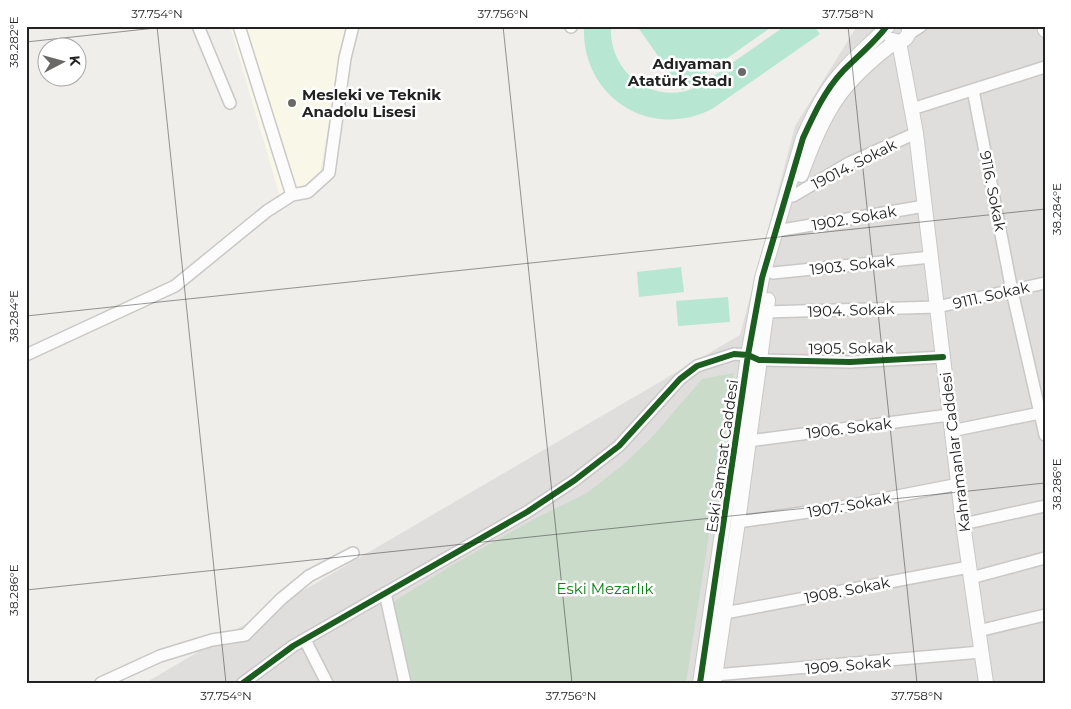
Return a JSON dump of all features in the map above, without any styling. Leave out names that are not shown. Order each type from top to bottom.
[{"type":"street","points":[[198,26],[230,103]]},
{"type":"street","points":[[240,26],[292,196]]},
{"type":"street","points":[[26,355],[175,286],[267,211],[292,196],[308,192],[329,173],[346,58],[353,26]]},
{"type":"street","points":[[903,36],[921,26]]},
{"type":"street","points":[[1044,26],[1045,30]]},
{"type":"street","name":"Kahramanlar Caddesi","points":[[887,27],[888,35],[903,36],[951,431],[986,683]]},
{"type":"street","name":"Eski Samsat Caddesi","points":[[714,679],[749,441],[754,358],[762,278],[803,138],[826,92],[842,72],[887,27]]},
{"type":"street","name":"Eski Samsat Caddesi","points":[[700,683],[754,358],[766,312],[782,230],[813,141],[836,98],[855,74],[903,36]]},
{"type":"street","points":[[912,109],[1045,67]]},
{"type":"street","name":"9116. Sokak","points":[[973,90],[1012,291],[1045,435]]},
{"type":"street","name":"19014. Sokak","points":[[793,196],[849,163],[916,133]]},
{"type":"street","name":"1902. Sokak","points":[[782,230],[925,206]]},
{"type":"street","name":"1903. Sokak","points":[[773,273],[931,257]]},
{"type":"street","name":"9111. Sokak","points":[[937,307],[1045,283]]},
{"type":"street","name":"1904. Sokak","points":[[766,312],[937,307]]},
{"type":"street","name":"1905. Sokak","points":[[243,683],[305,640],[527,512],[575,480],[618,446],[680,379],[697,366],[734,354],[754,358],[850,362],[943,357]]},
{"type":"street","points":[[951,431],[1040,413]]},
{"type":"street","name":"1906. Sokak","points":[[749,441],[949,415]]},
{"type":"street","name":"1907. Sokak","points":[[738,522],[836,508],[958,484]]},
{"type":"street","points":[[963,524],[1045,506]]},
{"type":"street","points":[[101,683],[160,656],[212,640],[245,635],[281,599],[309,576],[353,553]]},
{"type":"street","name":"1908. Sokak","points":[[725,614],[970,573],[1045,558]]},
{"type":"street","points":[[385,593],[405,683]]},
{"type":"street","points":[[978,631],[1045,615]]},
{"type":"street","points":[[305,640],[327,683]]},
{"type":"street","name":"1909. Sokak","points":[[714,679],[981,652]]},
{"type":"shaded area","name":"Mesleki ve Teknik Anadolu Lisesi","points":[[230,26],[346,26],[319,179],[280,197]]},
{"type":"shaded area","points":[[857,26],[1045,26],[1045,683],[145,683],[740,335],[795,126]]},
{"type":"green space","name":"Adıyaman Atatürk Stadı","points":[[584,26],[611,26],[612,43],[617,59],[626,72],[638,82],[651,89],[667,93],[683,92],[699,86],[785,26],[814,26],[820,34],[712,109],[688,117],[665,119],[643,115],[623,106],[607,91],[594,73],[586,51]]},
{"type":"green space","points":[[637,26],[773,26],[682,90]]},
{"type":"green space","points":[[681,267],[684,292],[639,297],[637,272]]},
{"type":"green space","points":[[728,297],[730,322],[678,326],[676,301]]},
{"type":"green space","name":"Eski Mezarlık","points":[[734,373],[686,683],[412,683],[393,602],[454,564],[536,518],[587,493],[624,464],[653,436],[702,379]]},
{"type":"cycle path","points":[[700,683],[748,355],[762,278],[803,138],[811,120],[825,94],[837,78],[887,26]]},
{"type":"cycle path","points":[[243,683],[293,646],[527,512],[575,480],[619,446],[680,379],[697,366],[734,354],[748,355],[759,360],[850,362],[943,357]]},
{"type":"place","name":"Adıyaman Atatürk Stadı","points":[[742,72]]},
{"type":"place","name":"Mesleki ve Teknik Anadolu Lisesi","points":[[292,103]]}]
